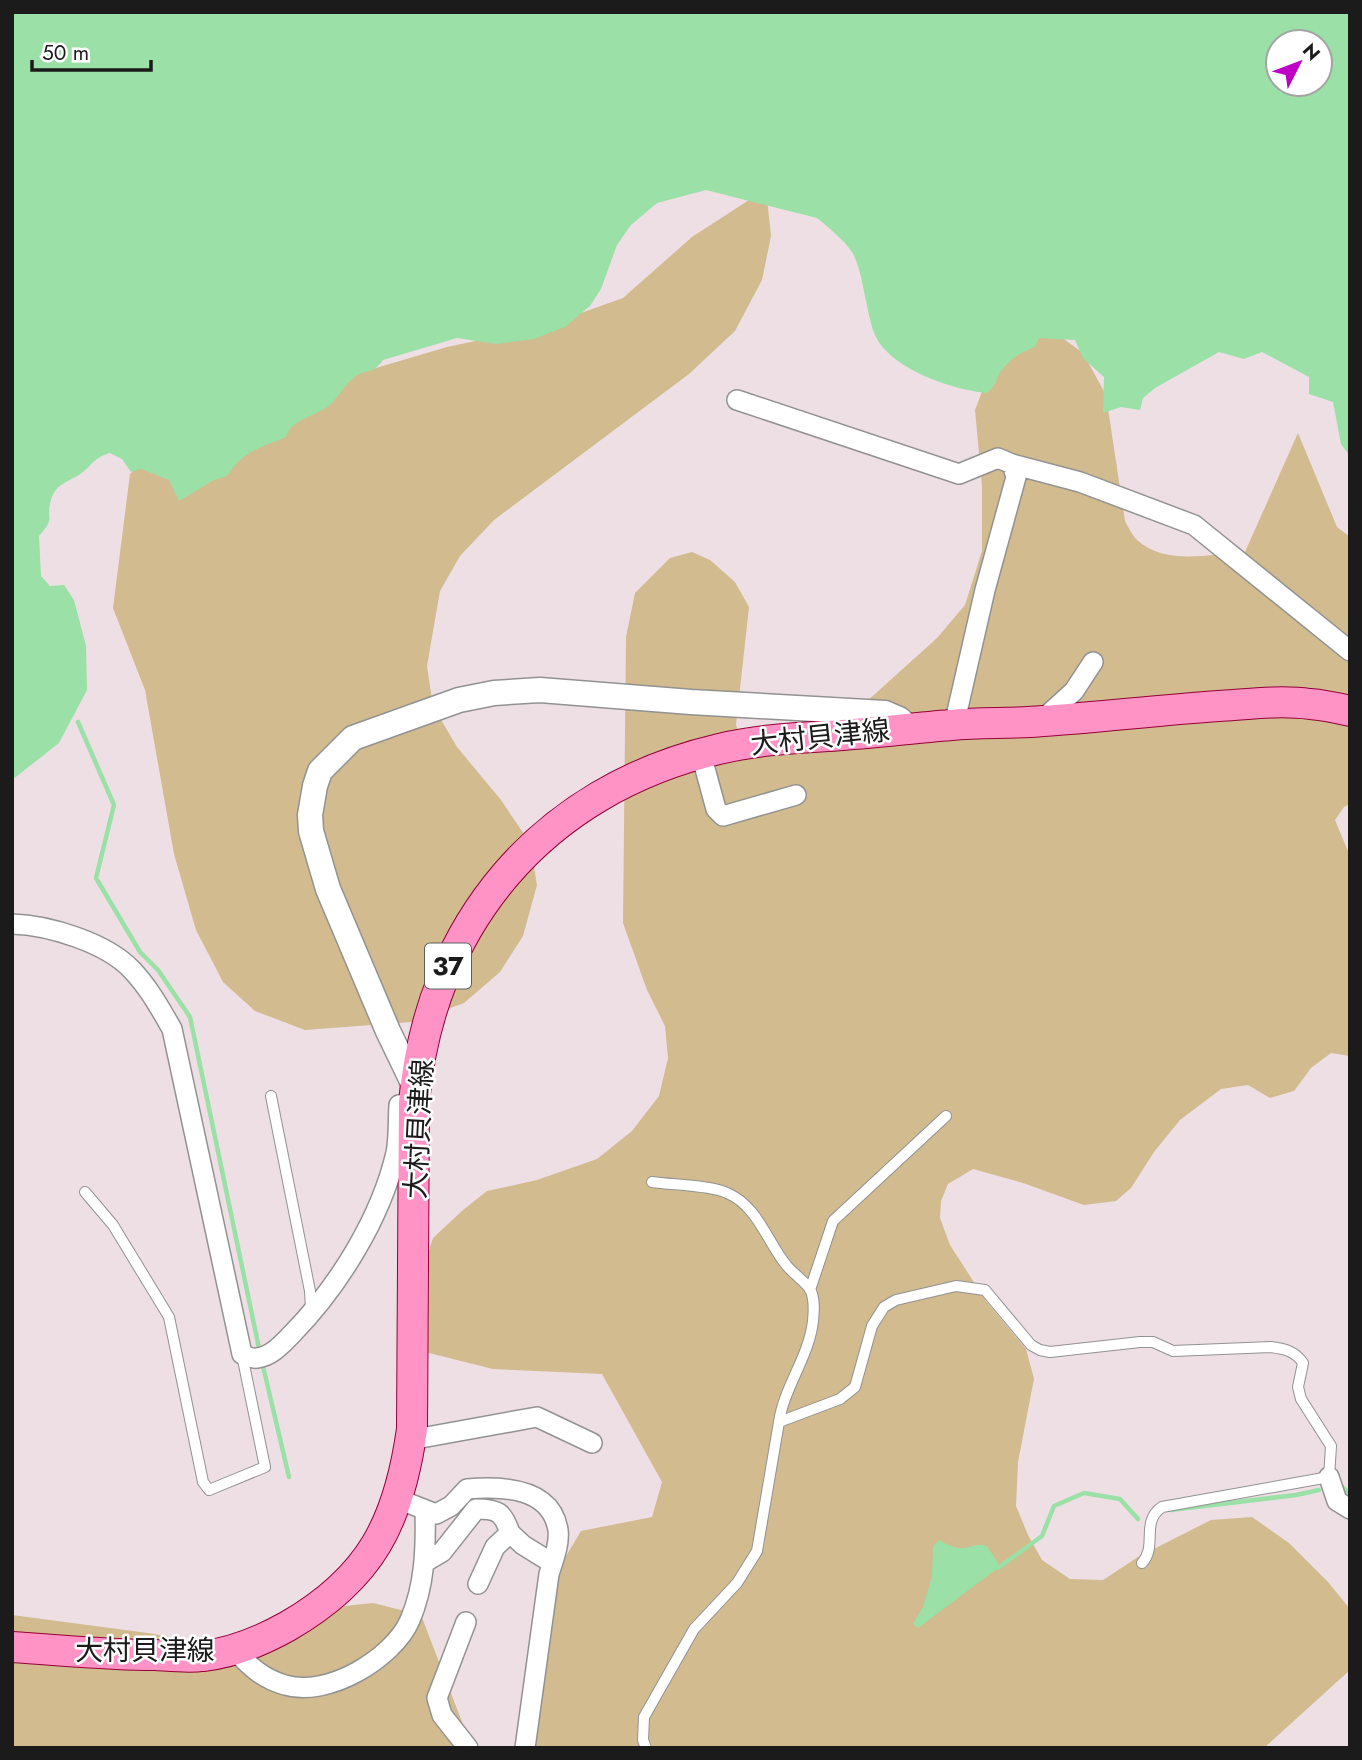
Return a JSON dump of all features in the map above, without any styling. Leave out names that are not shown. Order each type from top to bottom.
[{"type":"main road","name":"大村貝津線","points":[[12,1647],[129,1655],[204,1656],[268,1637],[318,1609],[349,1581],[411,1504],[405,1476],[410,1440],[414,1312],[415,1095],[428,1018],[443,976],[463,934],[490,893],[518,860],[556,826],[612,787],[664,764],[775,739],[954,724],[1040,722],[1247,704],[1308,704],[1350,711]]},
{"type":"street","points":[[737,400],[959,474],[998,458],[1080,482],[1194,525],[1350,651]]},
{"type":"street","points":[[954,724],[985,590],[1016,477],[1012,464]]},
{"type":"street","points":[[1040,722],[1074,691],[1093,662]]},
{"type":"street","points":[[12,924],[26,924],[68,934],[105,949],[130,968],[152,993],[172,1029],[242,1354],[256,1359],[275,1351],[311,1312],[338,1279],[360,1244],[378,1205],[396,1153],[399,1105],[415,1095],[328,889],[311,831],[310,814],[320,771],[353,738],[459,700],[494,693],[540,690],[885,713],[899,719],[910,729]]},
{"type":"street","points":[[701,754],[716,809],[723,816],[796,795]]},
{"type":"street","points":[[410,1440],[537,1417],[592,1443]]},
{"type":"street","points":[[1328,1477],[1337,1501],[1350,1509]]},
{"type":"street","points":[[411,1504],[436,1514],[451,1506],[467,1489],[496,1486],[530,1493],[548,1505],[558,1531],[525,1748]]},
{"type":"street","points":[[234,1649],[253,1671],[286,1686],[312,1688],[370,1666],[394,1644],[409,1622],[424,1572],[425,1562],[411,1504]]},
{"type":"street","points":[[425,1562],[442,1552],[476,1508],[492,1509],[504,1517],[510,1533],[523,1545],[552,1563]]},
{"type":"street","points":[[478,1584],[495,1547],[510,1533]]},
{"type":"street","points":[[466,1622],[437,1699],[442,1715],[468,1748]]},
{"type":"lane","points":[[271,1096],[310,1291],[311,1312]]},
{"type":"lane","points":[[810,1290],[833,1221],[946,1116]]},
{"type":"lane","points":[[646,1748],[643,1740],[643,1717],[694,1629],[737,1583],[757,1551],[782,1404],[802,1360],[813,1325],[814,1304],[810,1290],[786,1265],[751,1209],[741,1201],[722,1191],[652,1182]]},
{"type":"lane","points":[[85,1192],[113,1225],[169,1317],[203,1482],[209,1490],[265,1467],[242,1354]]},
{"type":"lane","points":[[779,1422],[840,1399],[855,1387],[872,1326],[884,1307],[896,1300],[956,1286],[985,1290],[1031,1345],[1050,1352],[1153,1342],[1172,1351],[1271,1347],[1297,1354],[1303,1363],[1298,1387],[1300,1399],[1331,1446],[1328,1477],[1162,1507],[1150,1520],[1150,1549],[1148,1558],[1142,1563]]},
{"type":"shaded area","points":[[12,12],[1350,12],[1350,456],[1341,444],[1333,402],[1309,394],[1309,377],[1262,352],[1244,359],[1219,352],[1155,388],[1143,398],[1140,410],[1121,407],[1103,413],[1104,377],[1083,358],[1075,340],[1039,338],[1035,347],[1005,366],[987,393],[924,376],[908,368],[883,347],[872,326],[862,280],[852,252],[817,218],[706,190],[657,203],[631,225],[617,245],[601,289],[590,306],[565,327],[534,339],[496,344],[457,338],[383,360],[372,370],[352,379],[330,405],[293,426],[286,437],[246,455],[227,476],[214,480],[179,501],[169,480],[141,469],[131,472],[122,459],[110,453],[100,457],[79,475],[58,487],[51,500],[49,521],[39,536],[41,576],[50,586],[64,585],[74,600],[86,646],[87,690],[59,743],[12,780]]},
{"type":"shaded area","points":[[766,189],[771,236],[762,280],[735,331],[689,374],[494,520],[460,556],[440,591],[427,666],[433,706],[457,747],[501,800],[530,843],[537,885],[523,936],[500,972],[464,1003],[412,1022],[305,1030],[255,1011],[223,982],[196,930],[174,854],[145,690],[113,608],[130,474],[166,442],[295,392],[447,347],[542,327],[623,298],[692,237]]},
{"type":"shaded area","points":[[1043,333],[1061,337],[1083,353],[1106,395],[1125,521],[1135,538],[1149,548],[1175,556],[1245,552],[1298,433],[1337,527],[1350,537],[1350,804],[1344,807],[1335,820],[1350,856],[1350,1056],[1331,1053],[1311,1068],[1294,1091],[1270,1098],[1248,1085],[1221,1089],[1180,1120],[1154,1152],[1131,1188],[1116,1201],[1084,1205],[1023,1183],[973,1169],[948,1184],[941,1201],[940,1218],[950,1245],[986,1301],[1026,1349],[1034,1379],[1018,1462],[1016,1506],[1042,1560],[1070,1579],[1103,1580],[1138,1557],[1211,1520],[1252,1517],[1289,1543],[1328,1582],[1350,1609],[1350,1670],[1264,1748],[526,1748],[553,1578],[581,1531],[652,1517],[662,1482],[602,1374],[493,1369],[425,1352],[419,1281],[433,1238],[487,1191],[537,1180],[597,1159],[632,1131],[659,1096],[668,1058],[665,1026],[647,990],[623,923],[626,637],[635,593],[670,558],[692,552],[710,560],[735,582],[749,607],[736,725],[742,741],[766,753],[855,712],[937,638],[965,605],[982,551],[982,486],[975,410],[989,373]]},
{"type":"shaded area","points":[[939,1540],[957,1548],[987,1546],[998,1563],[998,1568],[918,1628],[913,1624],[923,1607],[932,1576],[933,1546]]},
{"type":"shaded area","points":[[373,1603],[421,1615],[472,1748],[12,1747],[12,1615],[148,1633],[233,1648],[312,1614]]},
{"type":"waterway","points":[[78,722],[114,805],[96,878],[140,952],[158,970],[190,1017],[260,1353]]},
{"type":"waterway","points":[[262,1362],[289,1477]]},
{"type":"waterway","points":[[1340,1485],[1350,1494]]},
{"type":"waterway","points":[[1171,1510],[1319,1490]]},
{"type":"waterway","points":[[998,1568],[1042,1536],[1054,1506],[1084,1493],[1120,1499],[1138,1519]]}]
